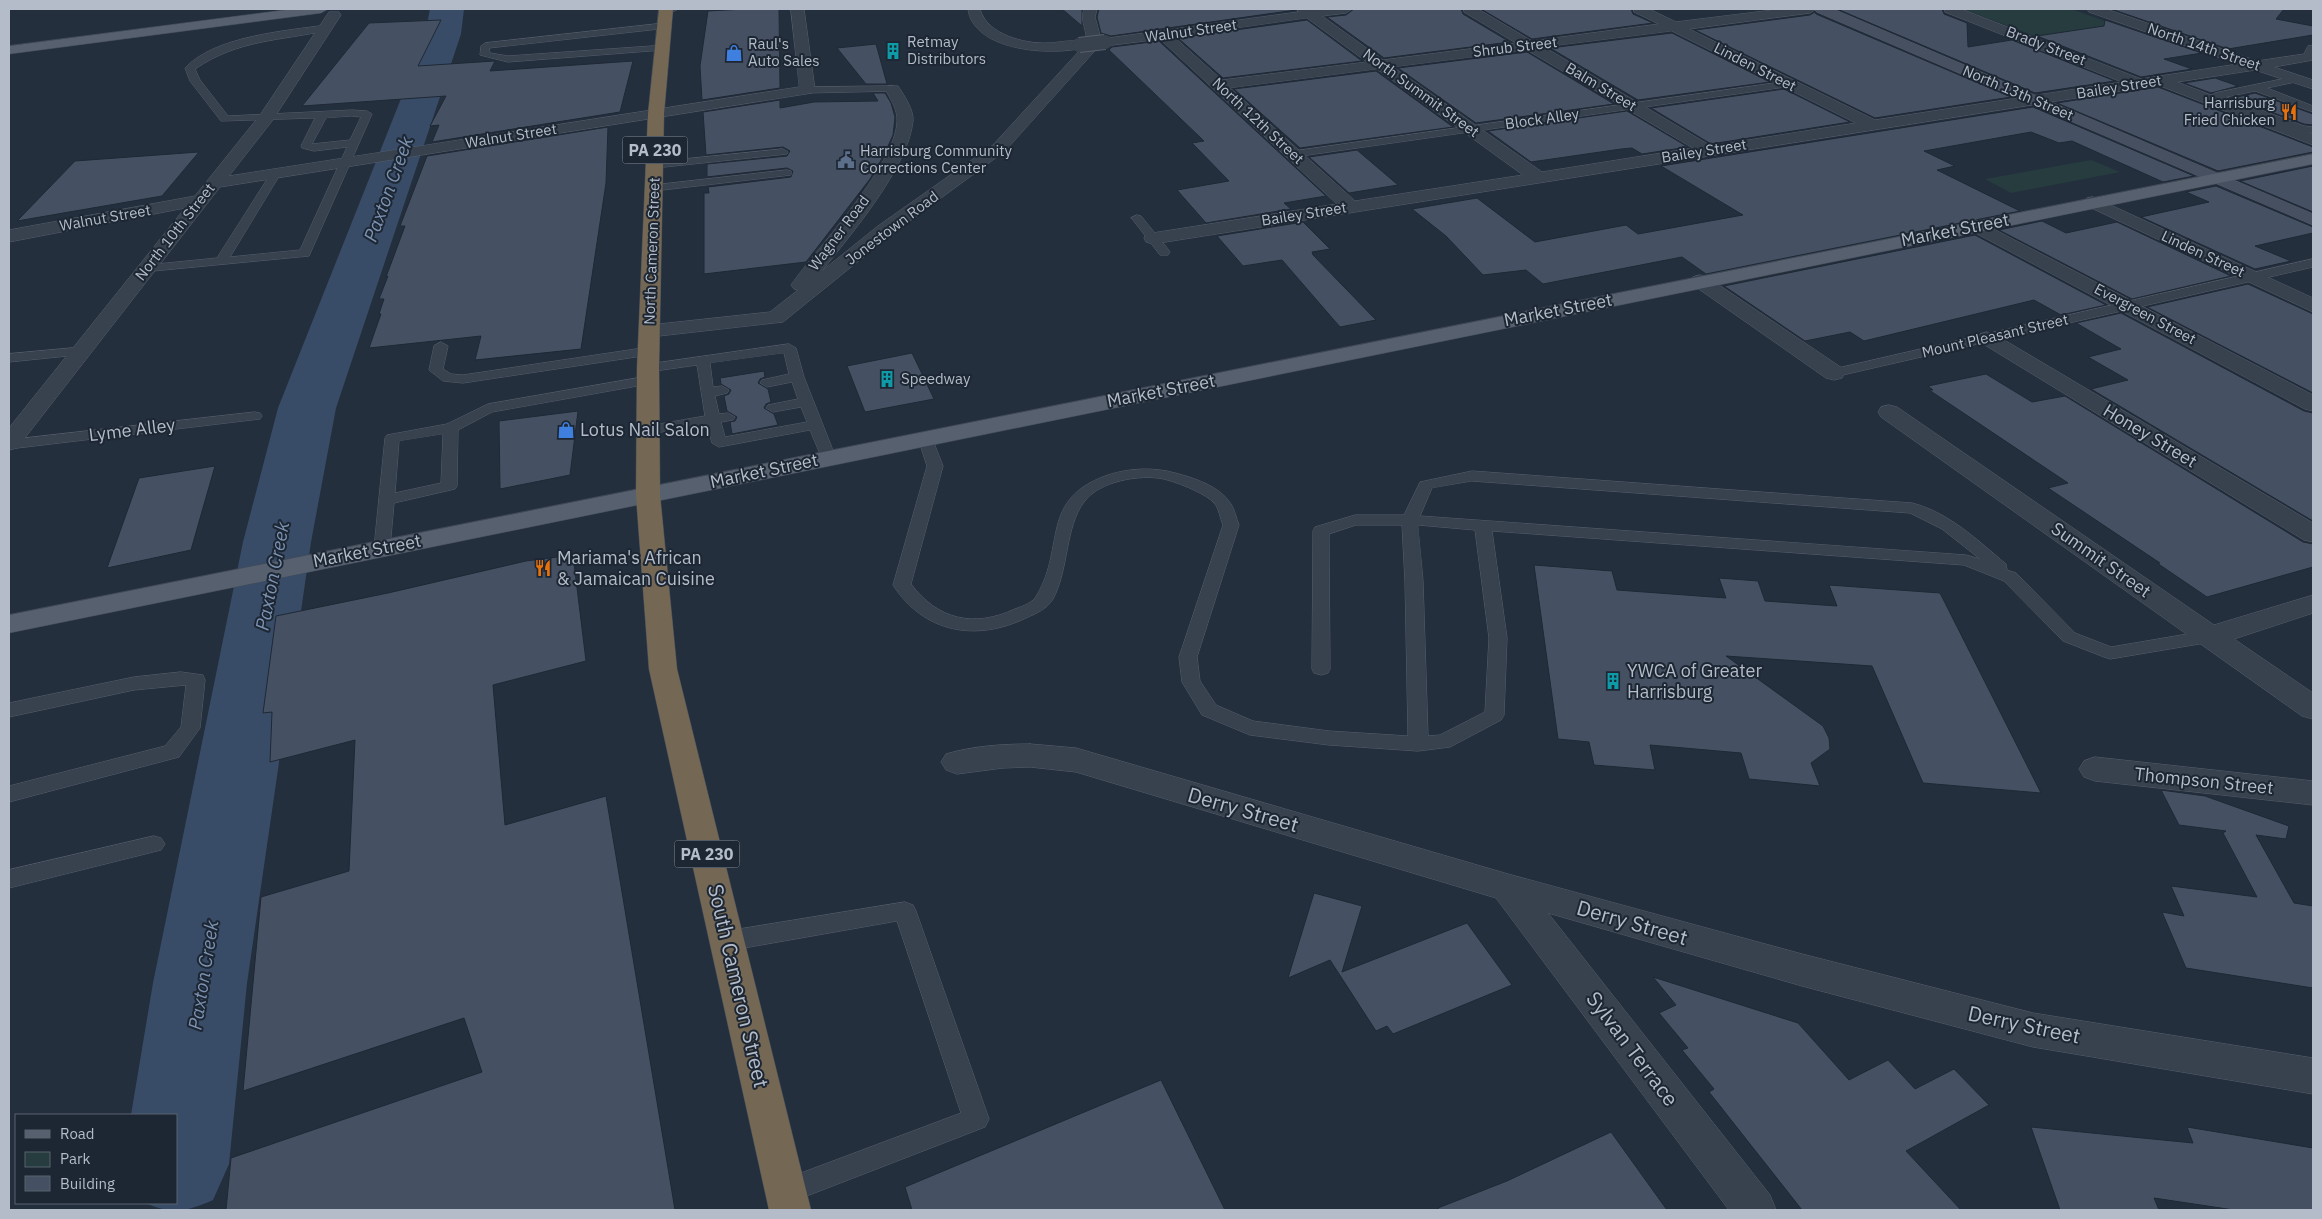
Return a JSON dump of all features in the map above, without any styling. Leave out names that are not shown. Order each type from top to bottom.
[{"type":"highway","name":"North Cameron Street","points":[[648,494],[654,165],[656,114],[666,9]]},
{"type":"highway","name":"South Cameron Street","points":[[648,494],[663,669],[788,1201]]},
{"type":"main road","points":[[9,43],[266,9]]},
{"type":"main road","name":"North 13th Street","points":[[1822,9],[2313,220]]},
{"type":"main road","points":[[9,50],[327,17]]},
{"type":"main road","name":"Market Street","points":[[9,624],[2313,159]]},
{"type":"street","points":[[666,9],[672,9]]},
{"type":"street","points":[[797,9],[807,90]]},
{"type":"street","name":"Walnut Street","points":[[974,9],[976,18],[998,36],[1017,44],[1036,48],[1165,36],[1307,12],[1346,9]]},
{"type":"street","points":[[1090,9],[1088,21],[1094,32],[1093,44]]},
{"type":"street","name":"Balm Street","points":[[1469,9],[1707,150]]},
{"type":"street","name":"Linden Street","points":[[1639,9],[1872,125]]},
{"type":"street","name":"Shrub Street","points":[[1219,85],[1810,9]]},
{"type":"street","name":"Brady Street","points":[[1950,9],[2142,84]]},
{"type":"street","name":"North 14th Street","points":[[2094,9],[2123,13],[2255,65],[2313,85]]},
{"type":"street","name":"North Summit Street","points":[[1307,12],[1539,178]]},
{"type":"street","name":"North 10th Street","points":[[9,444],[266,118],[327,17]]},
{"type":"street","name":"North 12th Street","points":[[1165,36],[1351,206]]},
{"type":"street","name":"Jonestown Road","points":[[776,318],[885,230],[999,148],[1093,44]]},
{"type":"street","name":"Bailey Street","points":[[1153,238],[2309,57],[2313,49]]},
{"type":"street","points":[[2161,81],[2313,140]]},
{"type":"street","name":"Wagner Road","points":[[776,318],[859,209],[893,158],[905,119],[893,89]]},
{"type":"street","name":"Walnut Street","points":[[215,182],[807,90]]},
{"type":"street","name":"Walnut Street","points":[[9,236],[201,200]]},
{"type":"street","name":"Linden Street","points":[[2093,202],[2313,306]]},
{"type":"street","name":"Evergreen Street","points":[[1976,226],[2313,404]]},
{"type":"street","name":"Mount Pleasant Street","points":[[1700,282],[1834,373]]},
{"type":"street","points":[[649,357],[776,318]]},
{"type":"street","name":"Honey Street","points":[[1987,338],[2313,534]]},
{"type":"street","name":"Summit Street","points":[[1889,412],[2313,708]]},
{"type":"street","points":[[2211,636],[2313,604]]},
{"type":"street","name":"Derry Street","points":[[957,762],[996,756],[1035,754],[1076,760],[1508,888],[1802,970],[2033,1030],[2313,1076]]},
{"type":"street","name":"Thompson Street","points":[[2095,769],[2313,793]]},
{"type":"street","name":"Sylvan Terrace","points":[[1508,888],[1755,1210]]},
{"type":"lane","points":[[147,269],[306,253],[367,114],[352,113],[225,119],[195,82],[190,68],[206,56],[248,40],[327,17]]},
{"type":"lane","points":[[663,46],[508,59],[485,55],[485,46],[665,26]]},
{"type":"lane","points":[[2297,79],[2215,96],[2302,128],[2313,130]]},
{"type":"lane","name":"Block Alley","points":[[1294,154],[1789,84]]},
{"type":"lane","points":[[2257,88],[2313,109]]},
{"type":"lane","points":[[807,90],[893,89]]},
{"type":"lane","points":[[322,115],[306,146],[314,148],[355,144]]},
{"type":"lane","points":[[654,165],[783,152]]},
{"type":"lane","points":[[220,262],[276,173]]},
{"type":"lane","points":[[654,188],[787,173]]},
{"type":"lane","points":[[1137,218],[1164,252]]},
{"type":"lane","name":"Mount Pleasant Street","points":[[1834,373],[2313,263]]},
{"type":"lane","points":[[441,346],[436,370],[448,378],[463,379],[649,357],[703,360],[789,348],[797,378],[828,458]]},
{"type":"lane","points":[[9,358],[82,351]]},
{"type":"lane","points":[[382,548],[392,438],[451,428],[488,408],[649,357]]},
{"type":"lane","points":[[703,360],[706,393],[721,418],[719,443],[814,424]]},
{"type":"lane","points":[[767,383],[797,378]]},
{"type":"lane","points":[[706,393],[722,390]]},
{"type":"lane","points":[[773,408],[806,402]]},
{"type":"lane","name":"Lyme Alley","points":[[9,444],[255,416]]},
{"type":"lane","points":[[648,430],[721,418]]},
{"type":"lane","points":[[386,500],[449,486],[451,428]]},
{"type":"lane","points":[[925,438],[935,466],[902,585],[921,607],[947,621],[981,627],[1014,618],[1042,602],[1055,578],[1065,524],[1075,499],[1100,482],[1134,474],[1165,474],[1193,484],[1221,502],[1231,526],[1188,657],[1191,682],[1209,710],[1250,728],[1328,738],[1418,744],[1444,742],[1466,728],[1494,715],[1498,638],[1483,526]]},
{"type":"lane","points":[[1418,744],[1414,581],[1410,520],[1426,485],[1472,476],[1912,508],[1929,513],[1964,537],[2010,577],[2069,637],[2110,653],[2211,636]]},
{"type":"lane","points":[[1320,669],[1321,531],[1355,520],[1410,520],[1966,560],[2010,577]]},
{"type":"lane","points":[[9,710],[118,687],[177,677],[196,680],[190,728],[172,752],[9,794]]},
{"type":"lane","points":[[9,879],[154,844]]},
{"type":"lane","points":[[727,940],[905,911],[976,1119],[788,1201]]},
{"type":"green space","points":[[1963,9],[2071,9],[2116,25],[2035,36]]},
{"type":"green space","points":[[2091,160],[2120,172],[2011,193],[1985,179]]},
{"type":"building","points":[[779,9],[780,88],[702,100],[700,66],[708,11]]},
{"type":"building","points":[[1062,9],[1082,9],[1082,26]]},
{"type":"building","points":[[1099,9],[1296,10],[1111,36],[1101,33],[1097,17]]},
{"type":"building","points":[[1354,9],[1461,9],[1463,14],[1510,42],[1384,58],[1327,17],[1346,15]]},
{"type":"building","points":[[1481,9],[1631,9],[1633,14],[1653,23],[1532,39]]},
{"type":"building","points":[[1837,9],[1942,9],[1944,14],[1967,23],[1968,47],[2012,40],[2115,81],[2035,93]]},
{"type":"building","points":[[2111,9],[2284,9],[2276,19],[2313,26],[2313,35],[2228,49]]},
{"type":"building","points":[[1815,12],[2011,97],[1875,118],[1695,30],[1810,15]]},
{"type":"building","points":[[441,20],[418,66],[495,61],[490,71],[633,61],[620,112],[432,142],[439,125],[430,126],[446,96],[302,106],[369,23]]},
{"type":"building","points":[[1307,20],[1362,61],[1223,78],[1178,38]]},
{"type":"building","points":[[2105,20],[2202,53],[2164,59],[2192,69],[2141,77],[2037,36],[2104,26]]},
{"type":"building","points":[[1672,33],[1770,82],[1638,100],[1550,48]]},
{"type":"building","points":[[1159,41],[1326,196],[1284,203],[1291,209],[1206,223],[1177,190],[1229,181],[1192,143],[1204,141],[1109,50],[1112,47]]},
{"type":"building","points":[[876,44],[887,84],[866,84],[837,48]]},
{"type":"building","points":[[1527,52],[1614,104],[1476,123],[1398,68]]},
{"type":"building","points":[[1376,71],[1453,127],[1300,148],[1234,89]]},
{"type":"building","points":[[2215,78],[2238,86],[2211,93],[2184,83]]},
{"type":"building","points":[[2158,87],[2313,147],[2313,152],[2218,171],[2057,103]]},
{"type":"building","points":[[1784,89],[1850,122],[1711,144],[1651,108]]},
{"type":"building","name":"Harrisburg Community Corrections Center","points":[[873,93],[885,93],[891,103],[895,117],[893,135],[870,179],[806,262],[704,274],[704,193],[709,193],[708,187],[791,177],[793,171],[787,168],[707,177],[707,164],[787,156],[790,151],[783,147],[706,155],[703,112],[780,100],[780,108],[814,102],[878,101]]},
{"type":"building","name":"Harrisburg Fried Chicken","points":[[2255,93],[2313,114],[2313,125],[2304,124],[2233,98]]},
{"type":"building","points":[[2033,107],[2194,176],[2163,182],[2072,141],[2059,143],[2031,132],[1924,151],[1955,166],[1937,170],[2020,211],[1706,274],[1682,257],[1543,284],[1526,270],[1483,275],[1446,236],[1412,209],[1477,198],[1535,242],[1626,225],[1638,234],[1743,215],[1661,166]]},
{"type":"building","points":[[1627,111],[1688,147],[1642,154],[1632,148],[1621,149],[1531,162],[1488,131]]},
{"type":"building","points":[[608,127],[606,183],[581,349],[475,360],[481,336],[369,348],[381,314],[379,314],[384,299],[379,299],[405,226],[400,226],[427,156]]},
{"type":"building","points":[[1357,150],[1398,185],[1349,193],[1309,157]]},
{"type":"building","points":[[199,152],[162,196],[17,221],[75,161]]},
{"type":"building","points":[[2313,166],[2313,212],[2240,181]]},
{"type":"building","points":[[2216,186],[2313,227],[2313,233],[2255,246],[2291,261],[2255,269],[2141,217],[2209,202],[2186,192]]},
{"type":"building","points":[[2042,221],[2066,233],[2117,222],[2231,276],[2132,299],[1999,230]]},
{"type":"building","points":[[1303,222],[1330,249],[1312,252],[1313,255],[1376,320],[1340,327],[1282,260],[1243,266],[1217,236]]},
{"type":"building","points":[[1975,235],[2106,305],[2061,315],[2034,300],[1864,341],[1850,332],[1805,341],[1724,286]]},
{"type":"building","points":[[2248,284],[2313,314],[2313,393],[2147,307]]},
{"type":"building","points":[[2121,313],[2304,411],[2313,413],[2313,521],[2091,389],[2128,380],[2088,357],[2121,349],[2076,323]]},
{"type":"building","name":"Speedway","points":[[912,353],[934,399],[865,412],[847,366]]},
{"type":"building","points":[[764,371],[765,377],[760,379],[758,383],[768,389],[771,402],[766,404],[764,408],[774,414],[778,425],[732,434],[730,422],[735,421],[737,417],[727,411],[724,396],[729,394],[731,390],[721,384],[720,378]]},
{"type":"building","points":[[1986,374],[2032,402],[2065,396],[2303,542],[2313,544],[2313,567],[2207,597],[2048,488],[2068,483],[1929,390],[1933,390],[1928,386]]},
{"type":"building","points":[[578,411],[570,475],[500,489],[499,421]]},
{"type":"building","points":[[215,466],[191,550],[107,568],[139,478]]},
{"type":"building","points":[[573,555],[586,661],[493,685],[505,825],[606,796],[675,1210],[226,1210],[231,1158],[482,1072],[464,1018],[243,1091],[261,897],[349,871],[355,740],[270,762],[272,712],[263,713],[276,616],[388,593],[526,561]]},
{"type":"building","name":"YWCA of Greater Harrisburg","points":[[1534,565],[1612,571],[1617,590],[1726,598],[1719,578],[1758,581],[1765,601],[1837,606],[1829,585],[1940,593],[2041,793],[1923,783],[1872,666],[1726,656],[1823,726],[1829,738],[1830,749],[1811,763],[1820,786],[1749,779],[1741,753],[1650,745],[1655,770],[1594,765],[1589,742],[1558,739]]},
{"type":"building","points":[[2161,790],[2205,796],[2289,826],[2286,839],[2256,835],[2294,903],[2313,906],[2313,988],[2186,968],[2162,912],[2184,916],[2171,886],[2257,897],[2223,833],[2226,831],[2179,825]]},
{"type":"building","points":[[1314,893],[1362,906],[1342,972],[1467,923],[1512,985],[1393,1034],[1387,1026],[1376,1031],[1330,960],[1288,978]]},
{"type":"building","points":[[1653,977],[1798,1023],[1849,1080],[1888,1060],[1915,1089],[1954,1069],[1989,1105],[1906,1151],[1961,1210],[1802,1210],[1709,1092],[1714,1089],[1682,1050],[1688,1048],[1659,1013],[1676,1005]]},
{"type":"building","points":[[1161,1080],[1225,1210],[912,1210],[905,1187]]},
{"type":"building","points":[[2031,1127],[2193,1143],[2187,1127],[2313,1148],[2313,1210],[2234,1210],[2154,1198],[2159,1210],[2060,1210]]},
{"type":"building","points":[[1611,1132],[1667,1210],[1439,1210],[1438,1208],[1507,1181]]},
{"type":"waterway","name":"Paxton Creek","points":[[178,1149],[200,983],[277,542],[307,408],[427,81],[443,34],[447,9]]},
{"type":"place","name":"Retmay Distributors","points":[[893,51]]},
{"type":"place","name":"Raul's Auto Sales","points":[[734,53]]},
{"type":"place","name":"Harrisburg Fried Chicken","points":[[2289,112]]},
{"type":"place","name":"Harrisburg Community Corrections Center","points":[[846,160]]},
{"type":"place","name":"Speedway","points":[[887,379]]},
{"type":"place","name":"Lotus Nail Salon","points":[[566,430]]},
{"type":"place","name":"Mariama's African & Jamaican Cuisine","points":[[543,568]]},
{"type":"place","name":"YWCA of Greater Harrisburg","points":[[1613,681]]}]
